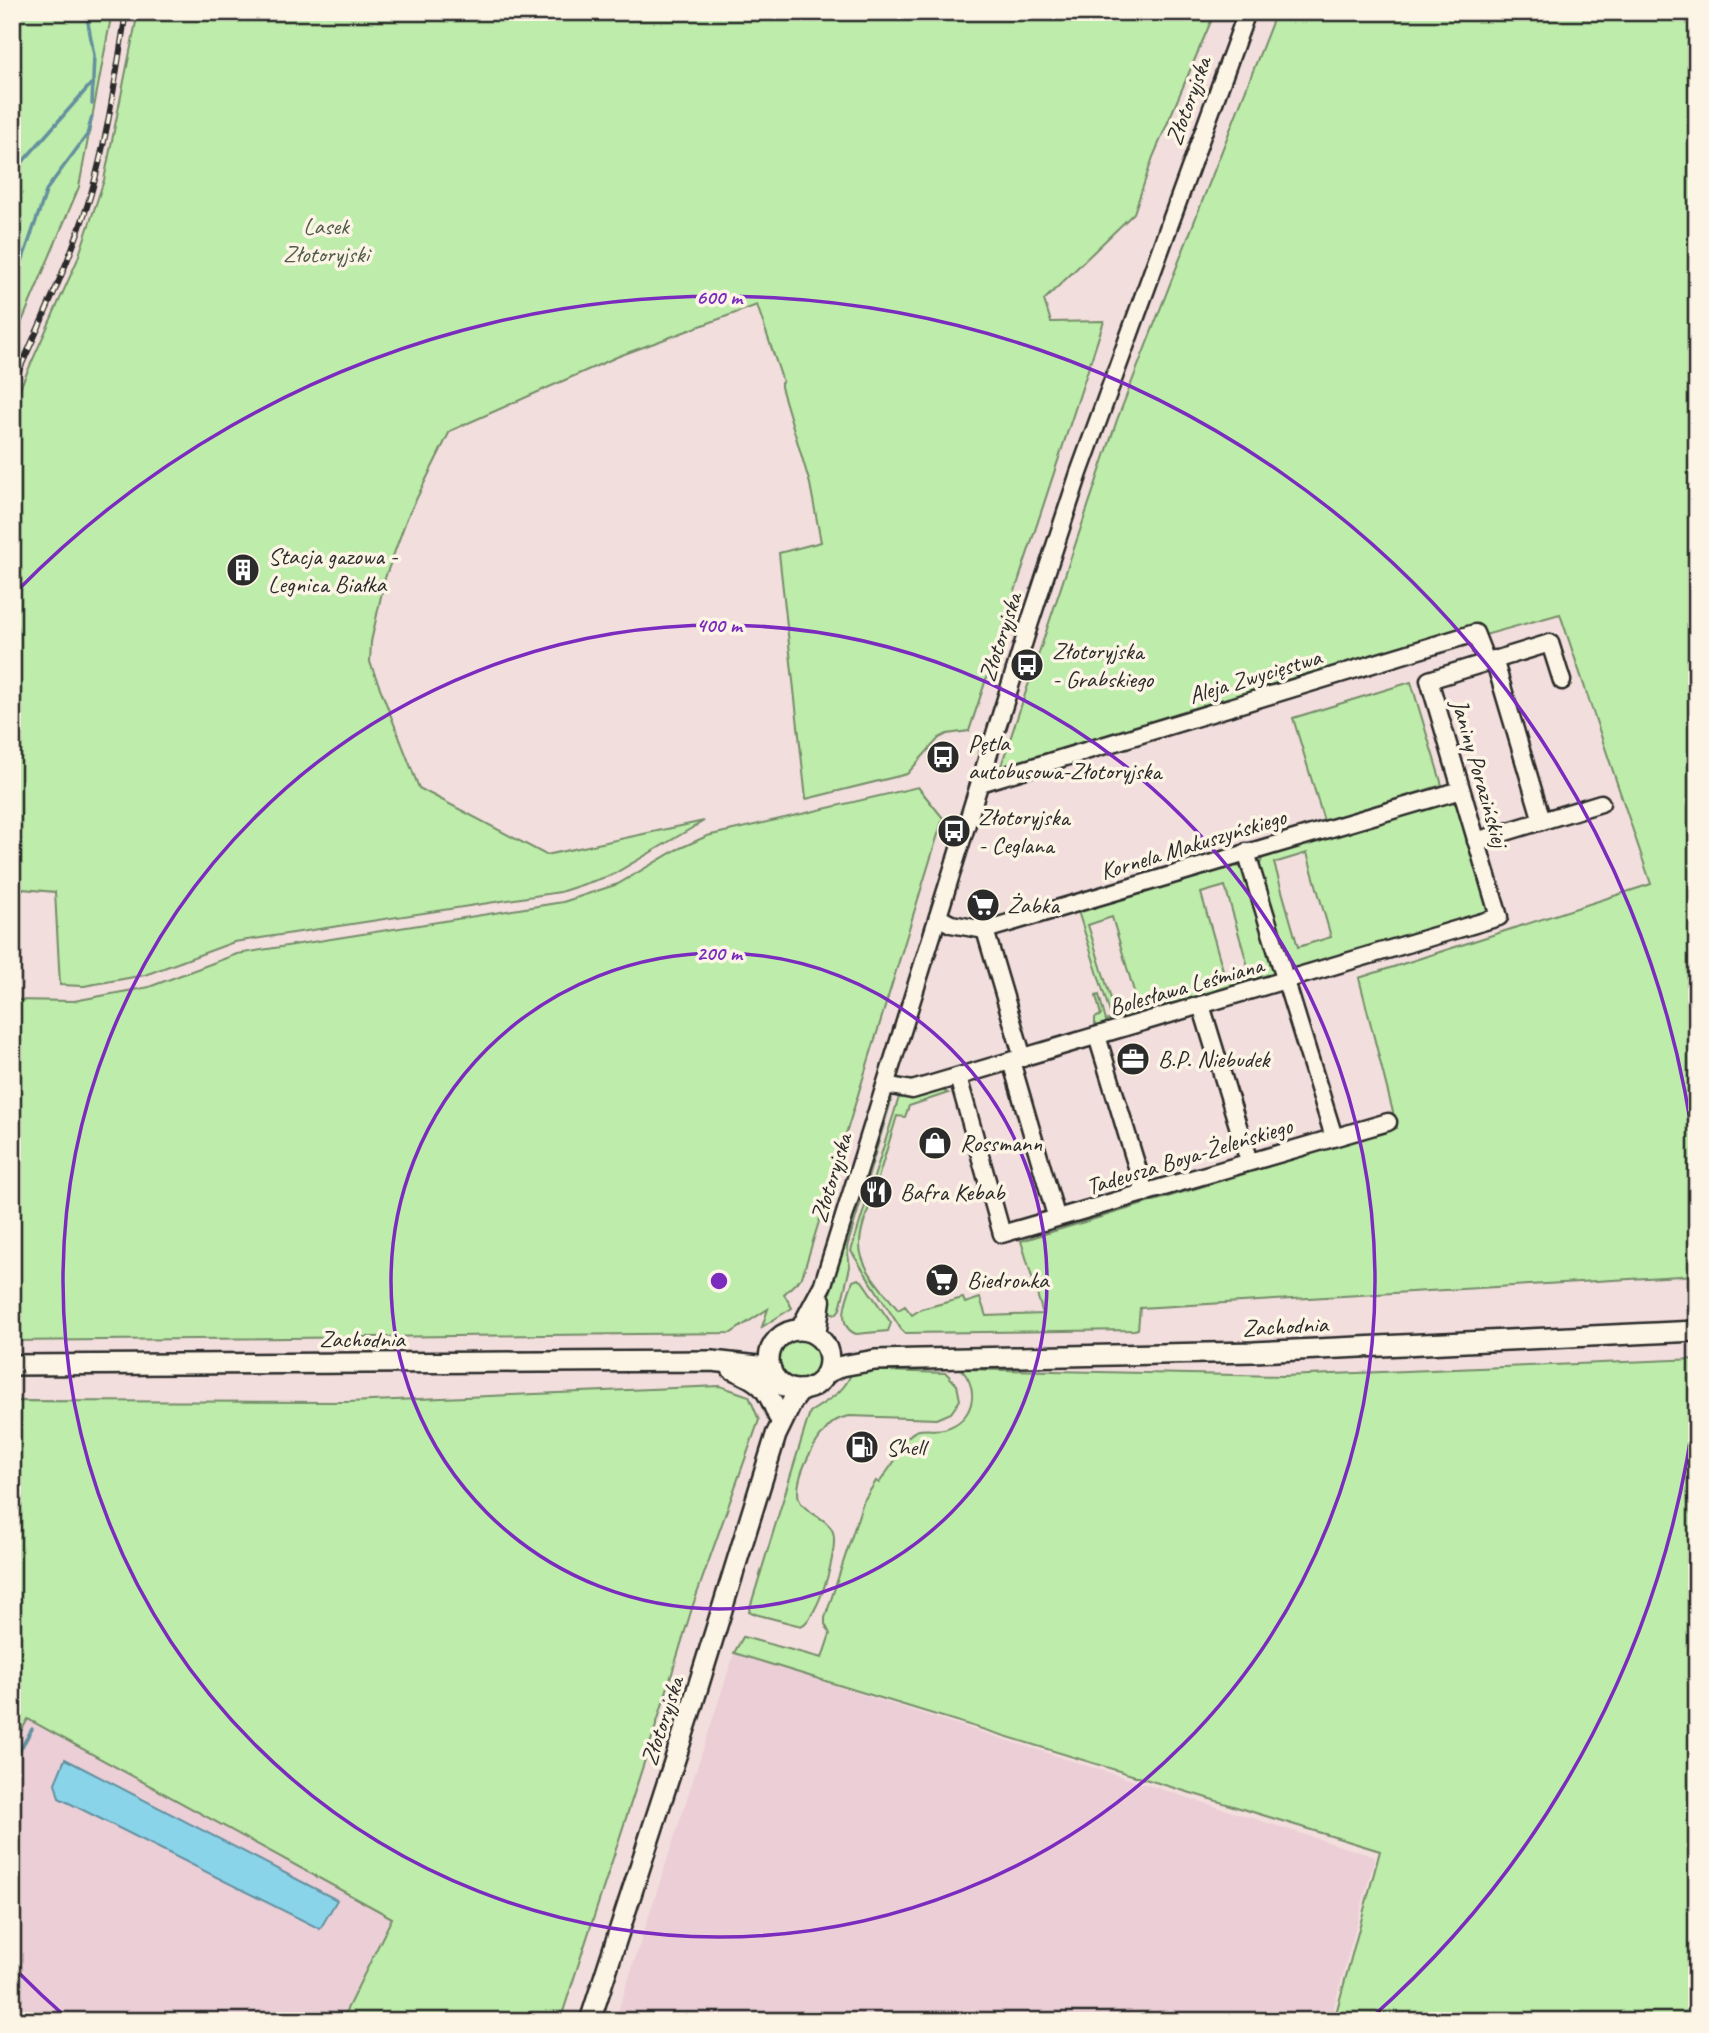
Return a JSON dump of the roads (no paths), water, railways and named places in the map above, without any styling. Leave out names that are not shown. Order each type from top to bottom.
[{"type":"main road","name":"Zachodnia","points":[[827,1373],[842,1366],[875,1360],[1254,1352],[1697,1331]]},
{"type":"main road","points":[[782,1336],[814,1339],[830,1361],[827,1373],[815,1386],[802,1390],[788,1388],[775,1376],[769,1360],[773,1346],[782,1336]]},
{"type":"main road","name":"Zachodnia","points":[[814,1339],[836,1354],[875,1360]]},
{"type":"main road","name":"Zachodnia","points":[[712,1361],[755,1355],[773,1346]]},
{"type":"main road","points":[[712,1361],[762,1384],[769,1394],[777,1425]]},
{"type":"main road","name":"Zachodnia","points":[[12,1365],[712,1361],[758,1366],[775,1376]]},
{"type":"main road","name":"Złotoryjska","points":[[590,2021],[689,1716],[777,1425],[781,1399],[775,1376]]},
{"type":"main road","name":"Złotoryjska","points":[[777,1425],[802,1390]]},
{"type":"street","name":"Złotoryjska","points":[[814,1339],[823,1284],[1079,473],[1247,12]]},
{"type":"street","name":"Aleja Zwycięstwa","points":[[980,783],[1475,633],[1490,660]]},
{"type":"street","name":"Janiny Porazińskiej","points":[[1499,917],[1429,680],[1550,643],[1562,681]]},
{"type":"street","points":[[1490,660],[1542,821]]},
{"type":"street","name":"Kornela Makuszyńskiego","points":[[939,917],[951,924],[985,930],[1461,790]]},
{"type":"street","points":[[1476,841],[1601,803]]},
{"type":"street","points":[[1246,852],[1334,1137]]},
{"type":"street","name":"Bolesława Leśmiana","points":[[886,1086],[912,1090],[1499,917]]},
{"type":"street","points":[[985,930],[1055,1209]]},
{"type":"street","points":[[1201,1005],[1246,1152]]},
{"type":"street","points":[[1097,1036],[1145,1193]]},
{"type":"street","name":"Tadeusza Boya-Żeleńskiego","points":[[958,1077],[1002,1234],[1388,1122]]},
{"type":"water","points":[[65,1759],[337,1900],[320,1929],[59,1798],[55,1783]]},
{"type":"waterway","points":[[86,12],[94,55],[92,104]]},
{"type":"waterway","points":[[12,174],[91,84]]},
{"type":"waterway","points":[[12,290],[47,189],[87,135],[92,117]]},
{"type":"waterway","points":[[12,1764],[32,1729]]},
{"type":"railway","points":[[12,386],[64,269],[90,197],[107,128],[126,12]]},
{"type":"place","name":"Stacja gazowa - Legnica Białka","points":[[243,570]]},
{"type":"place","name":"Złotoryjska - Grabskiego","points":[[1027,665]]},
{"type":"place","name":"Pętla autobusowa-Złotoryjska","points":[[943,757]]},
{"type":"place","name":"Złotoryjska - Ceglana","points":[[954,831]]},
{"type":"place","name":"Żabka","points":[[983,905]]},
{"type":"place","name":"B.P. Niebudek","points":[[1133,1059]]},
{"type":"place","name":"Rossmann","points":[[935,1143]]},
{"type":"place","name":"Bafra Kebab","points":[[876,1192]]},
{"type":"place","name":"Biedronka","points":[[942,1280]]},
{"type":"place","name":"Shell","points":[[862,1447]]},
{"type":"park label","name":"Lasek Złotoryjski","points":[[326,240]]}]
